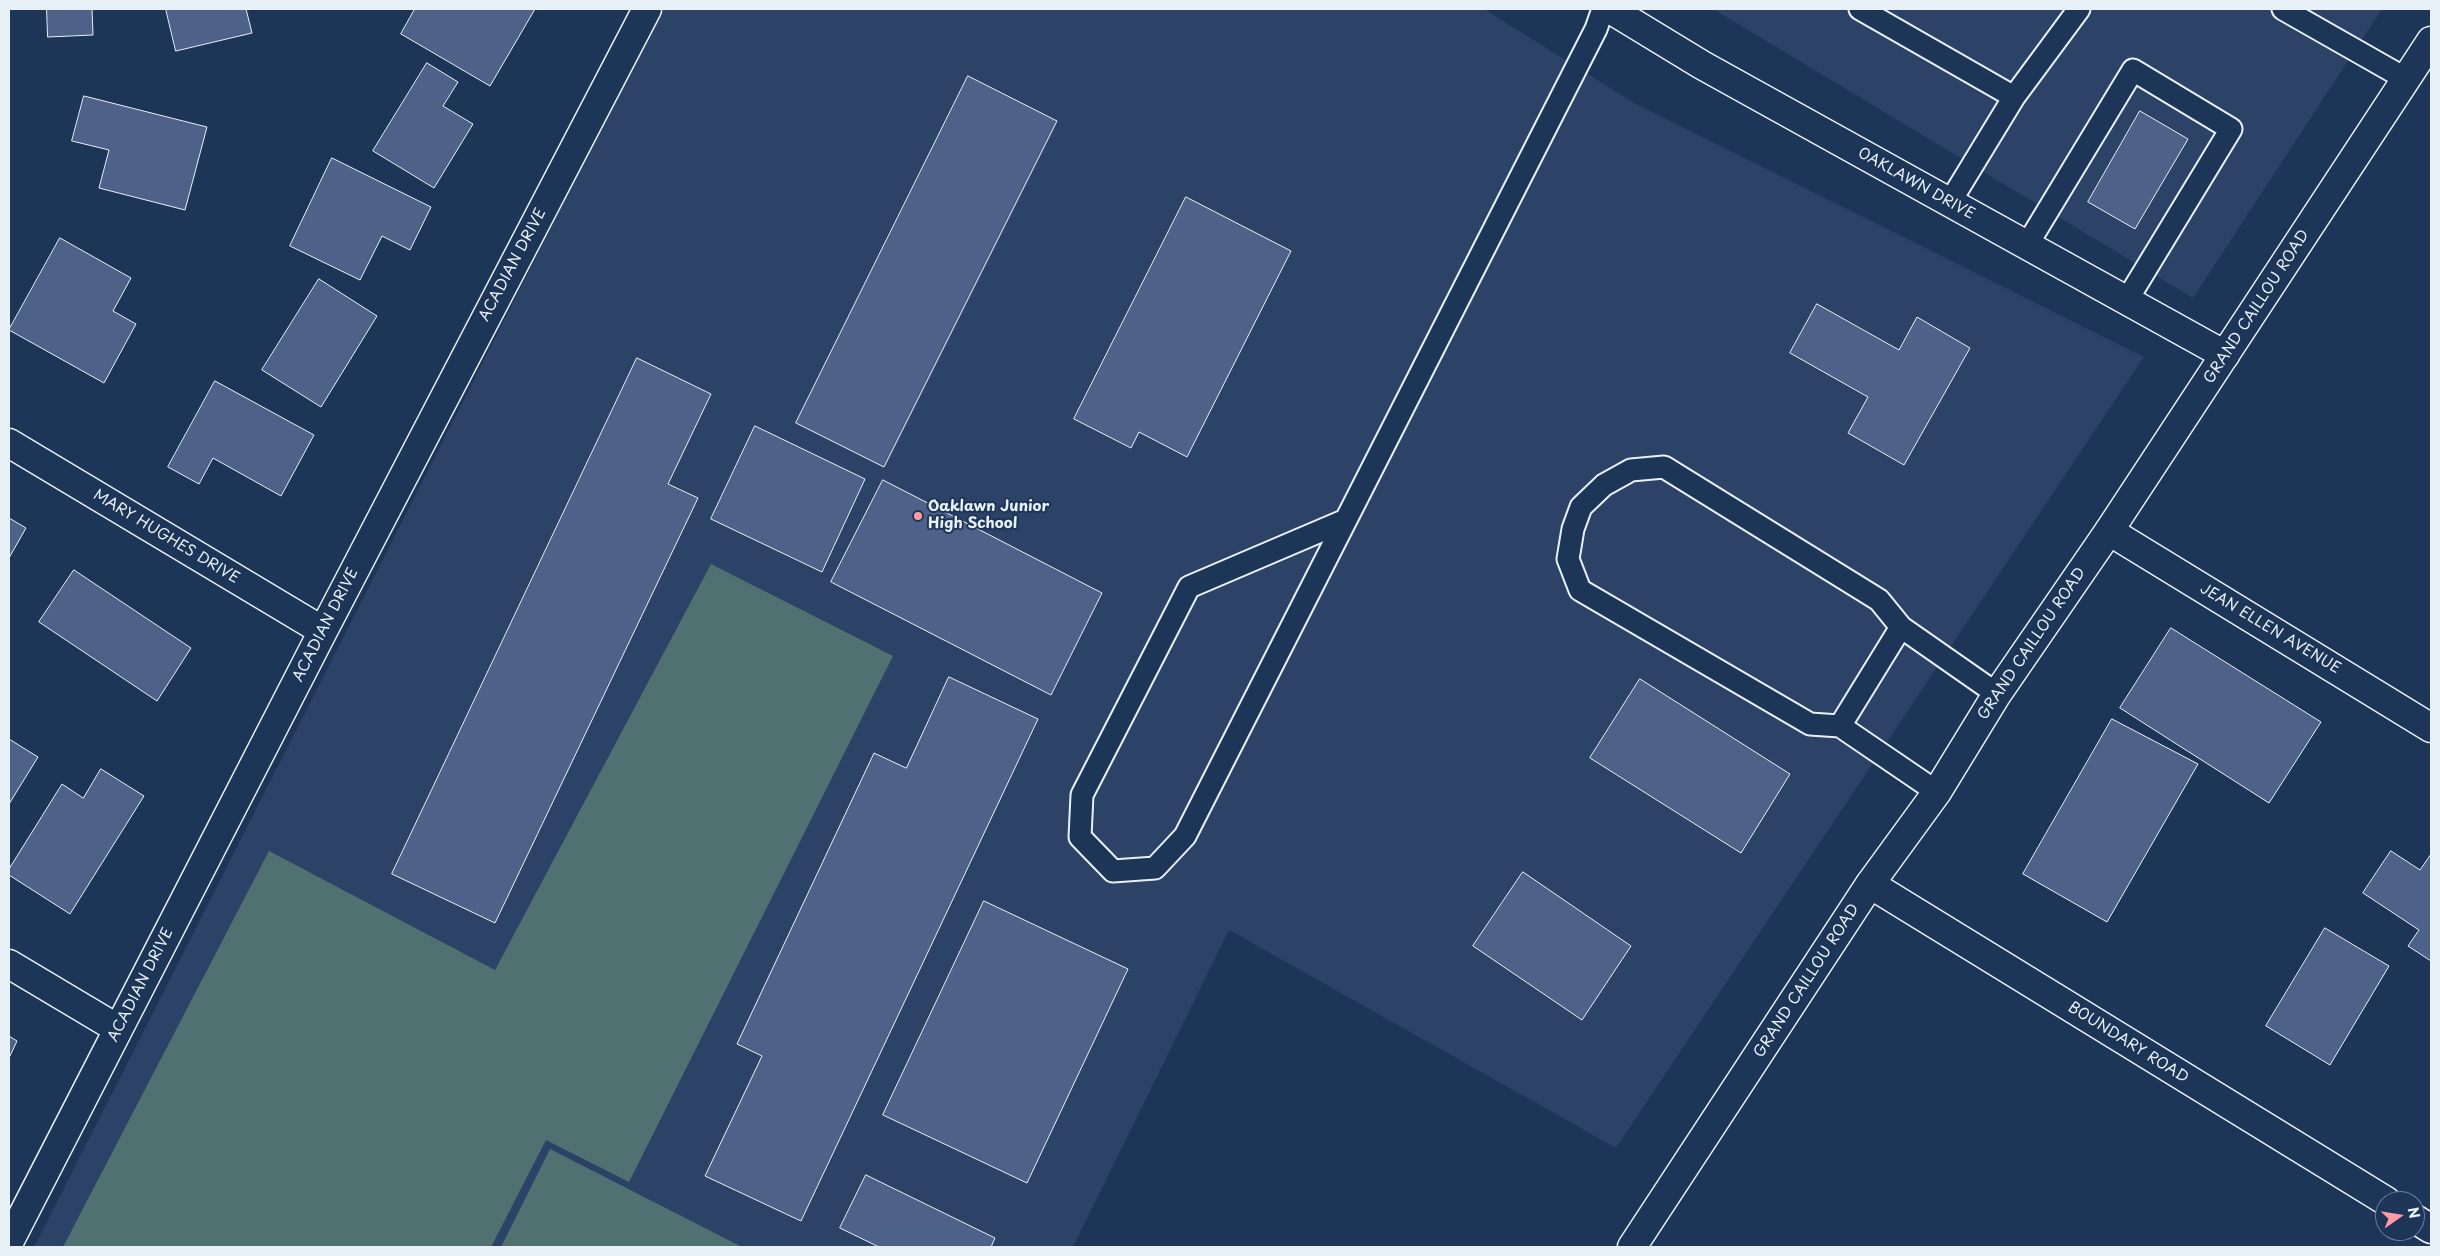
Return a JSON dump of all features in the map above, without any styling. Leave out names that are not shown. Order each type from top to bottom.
[{"type":"street","name":"ACADIAN DRIVE","points":[[9,1242],[323,631],[647,9]]},
{"type":"street","name":"OAKLAWN DRIVE","points":[[1610,9],[1702,65],[2225,355]]},
{"type":"street","name":"GRAND CAILLOU ROAD","points":[[1632,1247],[1870,884],[1937,792],[1997,694],[2109,530],[2431,41]]},
{"type":"street","name":"MARY HUGHES DRIVE","points":[[9,443],[323,631]]},
{"type":"street","name":"JEAN ELLEN AVENUE","points":[[2109,530],[2431,728]]},
{"type":"street","name":"BOUNDARY ROAD","points":[[1870,884],[2375,1194]]},
{"type":"street","points":[[9,964],[118,1029]]},
{"type":"lane","points":[[1346,520],[1189,587],[1082,795],[1080,837],[1113,871],[1155,868],[1185,836],[1346,520],[1596,29],[1603,9]]},
{"type":"lane","points":[[1860,9],[2014,97]]},
{"type":"lane","points":[[1950,202],[2014,97],[2079,9]]},
{"type":"lane","points":[[2283,9],[2406,79]]},
{"type":"lane","points":[[2027,245],[2133,70],[2231,129],[2127,300]]},
{"type":"lane","points":[[1937,792],[1840,726],[1810,724],[1580,590],[1568,559],[1573,529],[1581,508],[1604,485],[1631,470],[1664,467],[1879,600],[1901,627],[1997,694]]},
{"type":"lane","points":[[1840,726],[1901,627]]},
{"type":"shaded area","name":"Oaklawn Junior High School","points":[[662,9],[1484,9],[1634,103],[2144,357],[1616,1148],[1229,930],[1073,1247],[34,1247]]},
{"type":"shaded area","points":[[1713,9],[2382,9],[2193,298]]},
{"type":"green space","points":[[711,564],[893,656],[629,1182],[546,1140],[491,1247],[63,1247],[269,851],[495,970]]},
{"type":"green space","points":[[550,1149],[742,1247],[501,1247]]},
{"type":"building","points":[[47,9],[92,9],[93,35],[48,37]]},
{"type":"building","points":[[166,9],[246,9],[252,33],[176,51]]},
{"type":"building","points":[[415,9],[535,9],[490,86],[401,34]]},
{"type":"building","points":[[427,63],[458,82],[443,106],[473,124],[434,188],[373,151]]},
{"type":"building","points":[[968,76],[1057,121],[884,467],[796,423]]},
{"type":"building","points":[[84,96],[207,127],[185,210],[99,188],[109,150],[72,141]]},
{"type":"building","points":[[2140,111],[2188,139],[2135,229],[2088,202]]},
{"type":"building","points":[[332,158],[431,207],[410,250],[382,236],[360,280],[290,246]]},
{"type":"building","points":[[1186,197],[1291,251],[1187,457],[1139,432],[1131,448],[1074,419]]},
{"type":"building","points":[[60,238],[131,278],[113,311],[136,324],[104,383],[9,330]]},
{"type":"building","points":[[319,279],[377,316],[321,407],[262,370]]},
{"type":"building","points":[[1817,304],[1899,350],[1917,317],[1970,348],[1904,465],[1848,433],[1868,397],[1790,353]]},
{"type":"building","points":[[637,358],[711,394],[668,484],[698,498],[495,923],[392,874]]},
{"type":"building","points":[[215,381],[314,435],[281,496],[213,458],[199,484],[168,467]]},
{"type":"building","points":[[755,426],[865,479],[822,572],[711,519]]},
{"type":"building","points":[[883,480],[1102,593],[1051,695],[831,582]]},
{"type":"building","points":[[9,518],[26,528],[9,558]]},
{"type":"building","points":[[74,570],[191,648],[157,701],[39,622]]},
{"type":"building","points":[[2171,628],[2321,722],[2269,803],[2120,708]]},
{"type":"building","points":[[949,677],[1038,719],[801,1221],[705,1176],[762,1056],[737,1044],[874,753],[906,768]]},
{"type":"building","points":[[1640,679],[1790,774],[1741,853],[1590,758]]},
{"type":"building","points":[[2112,719],[2198,764],[2107,922],[2023,874]]},
{"type":"building","points":[[9,739],[38,757],[9,804]]},
{"type":"building","points":[[101,769],[144,796],[70,914],[9,875],[9,869],[62,784],[83,798]]},
{"type":"building","points":[[2391,851],[2420,870],[2431,854],[2431,961],[2408,946],[2419,930],[2363,893]]},
{"type":"building","points":[[1523,872],[1631,946],[1582,1020],[1473,946]]},
{"type":"building","points":[[984,901],[1128,969],[1027,1183],[883,1115]]},
{"type":"building","points":[[2325,928],[2389,966],[2330,1065],[2266,1026]]},
{"type":"building","points":[[9,1036],[17,1041],[9,1058]]},
{"type":"building","points":[[866,1175],[995,1238],[991,1247],[879,1247],[840,1228]]},
{"type":"place","name":"Oaklawn Junior High School","points":[[918,516]]}]
